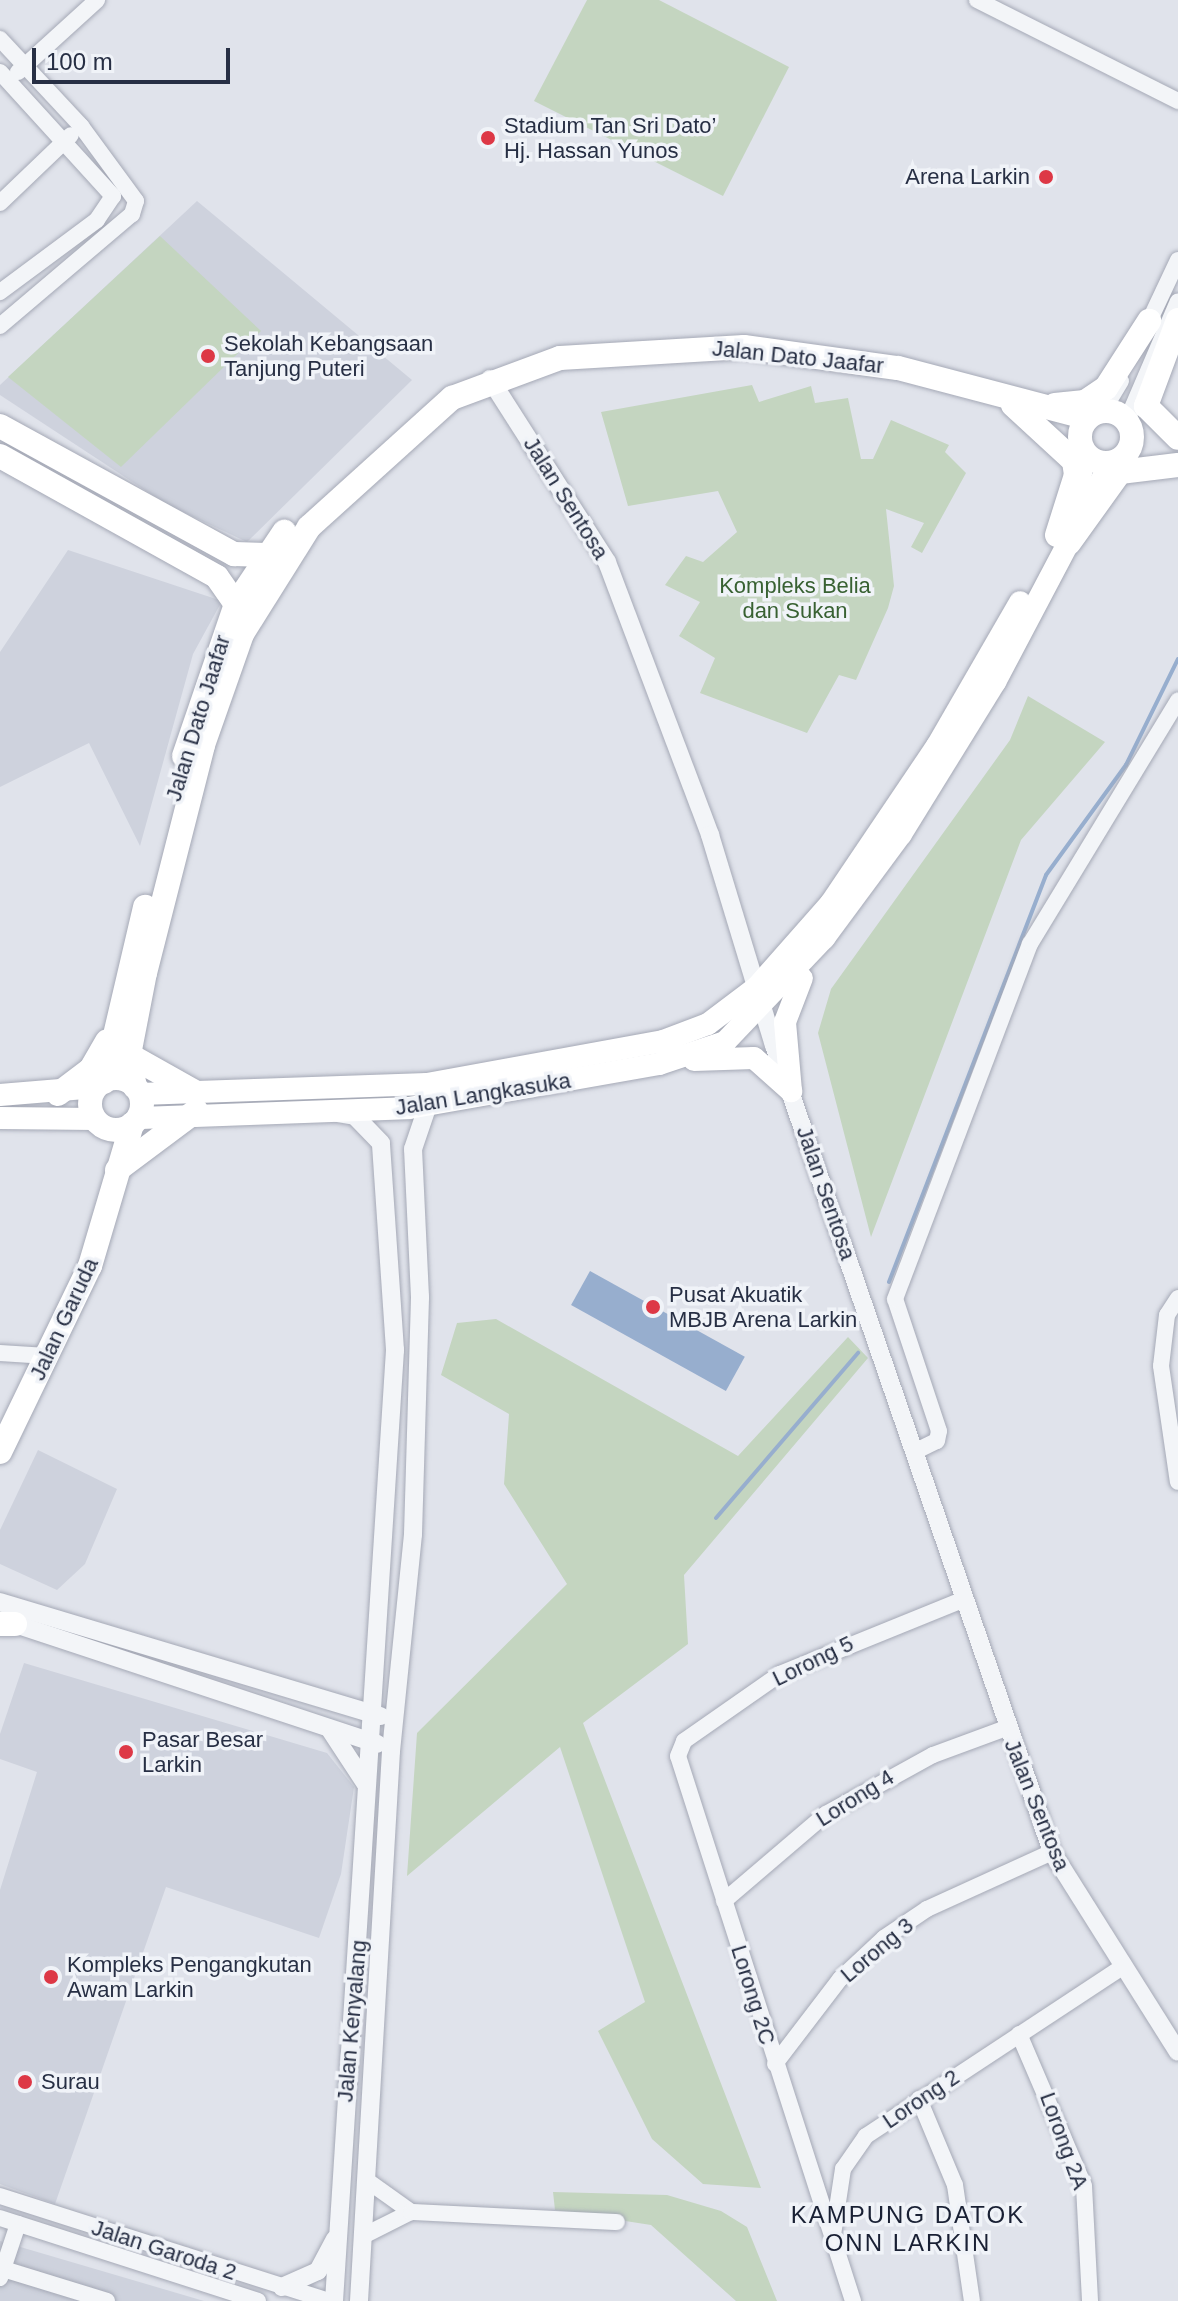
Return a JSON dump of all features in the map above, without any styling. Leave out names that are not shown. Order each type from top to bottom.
[{"type":"main road","points":[[1178,320],[1146,406],[1178,438]]},
{"type":"main road","points":[[1012,400],[1085,402],[1117,377],[1149,321]]},
{"type":"main road","name":"Jalan Dato Jaafar","points":[[90,1120],[187,742],[236,604],[266,555],[367,447],[422,406],[452,398],[490,379],[607,352],[744,347],[898,368],[1012,400],[1089,430]]},
{"type":"main road","name":"Jalan Dato Jaafar","points":[[136,1106],[129,1055],[203,745],[242,634],[309,527],[452,398]]},
{"type":"main road","points":[[1012,400],[1074,461],[1076,475],[1063,539]]},
{"type":"main road","points":[[1089,430],[1128,421],[1178,445]]},
{"type":"main road","points":[[0,1118],[90,1120],[136,1106],[427,1084],[663,1041],[708,1024],[757,987],[831,903],[937,746],[1063,539],[1133,435],[1128,421]]},
{"type":"main road","points":[[0,426],[234,554],[266,555]]},
{"type":"main road","points":[[1089,430],[1116,461],[1174,466]]},
{"type":"main road","points":[[791,1091],[788,1002],[824,938],[961,739],[1063,539],[1087,472],[1089,430]]},
{"type":"main road","points":[[0,456],[217,577],[236,604]]},
{"type":"main road","points":[[1063,539],[1120,472],[1174,466]]},
{"type":"main road","name":"Jalan Langkasuka","points":[[195,1102],[316,1109],[428,1105],[674,1060],[725,1042],[763,1009],[824,938]]},
{"type":"main road","points":[[58,1094],[91,1069],[111,1032]]},
{"type":"main road","points":[[129,1055],[195,1102]]},
{"type":"main road","points":[[674,1060],[754,1058],[791,1091]]},
{"type":"main road","points":[[0,1095],[58,1094],[100,1084],[136,1106]]},
{"type":"main road","points":[[90,1120],[114,1171],[195,1102]]},
{"type":"main road","name":"Jalan Garuda","points":[[0,1452],[90,1266],[114,1171],[136,1106]]},
{"type":"street","points":[[0,292],[9,293],[112,206],[113,196],[65,141],[3,80],[25,66],[97,0]]},
{"type":"street","points":[[977,0],[1178,101]]},
{"type":"street","points":[[0,39],[81,126],[129,186],[132,214],[0,326]]},
{"type":"street","points":[[0,203],[81,126]]},
{"type":"street","points":[[1089,430],[1149,321],[1178,260]]},
{"type":"street","points":[[1128,421],[1178,301]]},
{"type":"street","name":"Jalan Sentosa","points":[[490,379],[607,562],[710,835],[763,1009],[962,1600],[1052,1852],[1178,2052]]},
{"type":"street","points":[[914,1452],[937,1441],[939,1431],[895,1299],[1030,944],[1178,701]]},
{"type":"street","name":"Jalan Kenyalang","points":[[359,2301],[369,2182],[391,1748],[420,1355],[413,1149],[428,1105]]},
{"type":"street","name":"Jalan Kenyalang","points":[[316,1109],[355,1116],[383,1154],[395,1350],[374,1667],[366,1741],[358,1935],[332,2301]]},
{"type":"street","points":[[1178,1298],[1167,1315],[1161,1366],[1178,1482]]},
{"type":"street","points":[[0,1353],[47,1356]]},
{"type":"street","name":"Lorong 5","points":[[680,1748],[780,1674],[962,1600]]},
{"type":"street","points":[[0,1602],[334,1705],[394,1719]]},
{"type":"street","points":[[5,1622],[391,1748]]},
{"type":"street","points":[[334,1705],[362,1687],[374,1667]]},
{"type":"street","name":"Lorong 4","points":[[724,1901],[826,1814],[933,1755],[1006,1728]]},
{"type":"street","points":[[330,1730],[366,1786]]},
{"type":"street","name":"Lorong 2C","points":[[680,1748],[724,1901],[832,2241]]},
{"type":"street","name":"Lorong 3","points":[[775,2064],[840,1979],[884,1938],[927,1909],[1052,1852]]},
{"type":"street","points":[[358,1935],[381,1936]]},
{"type":"street","name":"Lorong 2","points":[[832,2241],[851,2152],[919,2099],[1124,1966]]},
{"type":"street","name":"Lorong 2A","points":[[1019,2034],[1084,2186],[1090,2301]]},
{"type":"street","points":[[919,2099],[955,2185],[972,2301]]},
{"type":"street","points":[[369,2182],[411,2212]]},
{"type":"street","name":"Jalan Garoda 2","points":[[0,2196],[332,2301]]},
{"type":"street","points":[[365,2235],[411,2212],[617,2222]]},
{"type":"street","name":"Jalan Garoda 2","points":[[0,2218],[250,2299]]},
{"type":"street","points":[[18,2224],[1,2271],[107,2301]]},
{"type":"street","points":[[282,2287],[318,2271],[338,2233]]},
{"type":"street","points":[[832,2241],[853,2301]]},
{"type":"street","points":[[208,2301],[250,2299]]},
{"type":"shaded area","name":"Sekolah Kebangsaan Tanjung Puteri","points":[[197,201],[412,380],[247,542],[166,504],[0,395],[0,385]]},
{"type":"shaded area","points":[[68,550],[222,601],[193,654],[140,846],[89,743],[0,787],[0,652]]},
{"type":"shaded area","points":[[38,1450],[117,1489],[85,1564],[57,1590],[0,1564],[0,1530]]},
{"type":"shaded area","points":[[24,1663],[327,1753],[354,1787],[341,1874],[319,1938],[166,1887],[55,2204],[0,2184],[0,1890],[37,1772],[0,1759],[0,1734]]},
{"type":"shaded area","points":[[0,2241],[204,2301],[0,2301]]},
{"type":"green space","points":[[587,0],[659,0],[789,67],[723,196],[534,101]]},
{"type":"green space","points":[[160,236],[261,331],[121,467],[8,377]]},
{"type":"green space","name":"Kompleks Belia dan Sukan","points":[[752,385],[759,402],[811,386],[815,403],[848,398],[861,459],[873,459],[891,420],[949,445],[945,452],[966,473],[922,553],[911,547],[924,523],[886,509],[894,586],[888,608],[856,680],[839,675],[807,733],[700,693],[715,658],[679,636],[700,602],[665,585],[686,556],[703,562],[737,532],[718,491],[628,506],[601,412]]},
{"type":"green space","points":[[1028,696],[1105,742],[1021,840],[871,1237],[818,1033],[831,989],[1010,740]]},
{"type":"green space","points":[[496,1319],[738,1456],[848,1337],[868,1358],[684,1575],[688,1644],[583,1723],[761,2188],[703,2184],[652,2139],[598,2031],[645,2002],[560,1747],[407,1876],[417,1733],[567,1584],[504,1484],[509,1414],[441,1375],[457,1323]]},
{"type":"green space","points":[[553,2192],[667,2195],[721,2211],[747,2227],[777,2301],[736,2301],[651,2225],[555,2210]]},
{"type":"water","points":[[590,1271],[745,1357],[726,1391],[571,1305]]},
{"type":"waterway","points":[[889,1282],[1046,875],[1126,765],[1178,659]]},
{"type":"waterway","points":[[716,1518],[858,1353]]},
{"type":"place","name":"Stadium Tan Sri Dato’ Hj. Hassan Yunos","points":[[488,138]]},
{"type":"place","name":"Arena Larkin","points":[[1046,177]]},
{"type":"place","name":"Sekolah Kebangsaan Tanjung Puteri","points":[[208,356]]},
{"type":"place","name":"Pusat Akuatik MBJB Arena Larkin","points":[[653,1307]]},
{"type":"place","name":"Pasar Besar Larkin","points":[[126,1752]]},
{"type":"place","name":"Kompleks Pengangkutan Awam Larkin","points":[[51,1977]]},
{"type":"place","name":"Surau","points":[[25,2082]]},
{"type":"district","name":"KAMPUNG DATOK ONN LARKIN","points":[[908,2229]]}]
